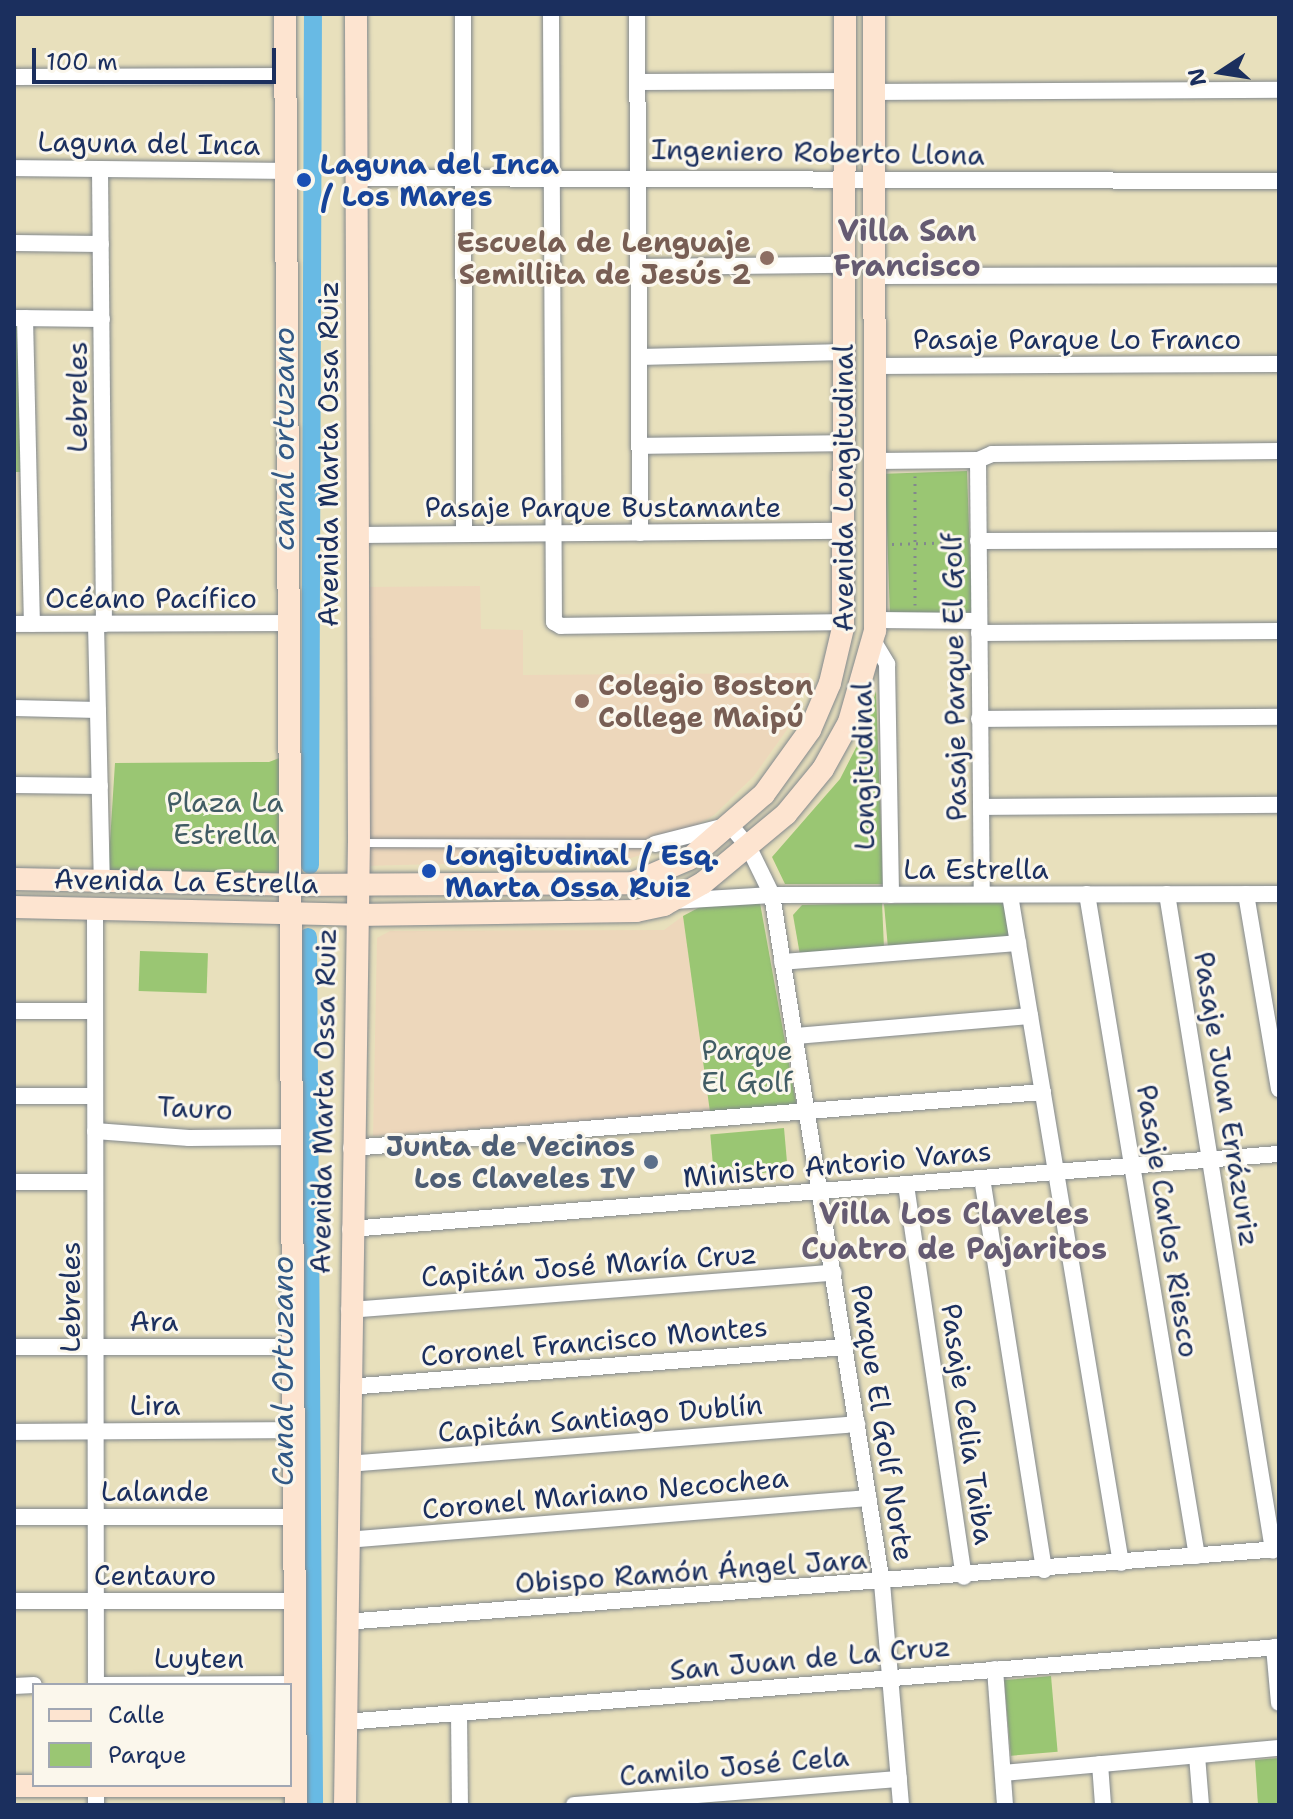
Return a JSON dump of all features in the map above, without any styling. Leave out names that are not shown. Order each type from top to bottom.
[{"type":"street","points":[[136,1787],[296,1795],[285,14]]},
{"type":"street","name":"Avenida Marta Ossa Ruiz","points":[[345,1805],[351,1148],[359,843],[356,14]]},
{"type":"street","points":[[463,14],[464,534]]},
{"type":"street","points":[[551,14],[554,534],[558,626],[844,622]]},
{"type":"street","points":[[637,14],[640,533]]},
{"type":"street","name":"Avenida Longitudinal","points":[[358,885],[633,883],[680,865],[730,825],[782,774],[810,730],[830,683],[844,622],[847,531],[845,14]]},
{"type":"street","name":"Avenida Longitudinal","points":[[357,915],[620,913],[673,901],[749,848],[805,792],[837,746],[859,697],[875,631],[874,14]]},
{"type":"street","points":[[14,77],[285,76]]},
{"type":"street","points":[[637,82],[845,81]]},
{"type":"street","points":[[874,92],[1279,90]]},
{"type":"street","name":"Laguna del Inca","points":[[14,168],[284,171]]},
{"type":"street","name":"Lebreles","points":[[100,169],[102,319],[98,710],[102,881]]},
{"type":"street","name":"Ingeniero Roberto Llona","points":[[357,178],[638,176],[874,182],[1279,181]]},
{"type":"street","points":[[14,243],[101,244]]},
{"type":"street","points":[[639,267],[846,265]]},
{"type":"street","points":[[874,276],[1279,275]]},
{"type":"street","points":[[32,624],[21,478],[20,318],[102,319]]},
{"type":"street","points":[[639,357],[846,352]]},
{"type":"street","name":"Pasaje Parque Lo Franco","points":[[875,366],[1279,364]]},
{"type":"street","points":[[640,446],[847,443]]},
{"type":"street","points":[[875,461],[978,460],[992,454],[1279,451]]},
{"type":"street","name":"Pasaje Parque El Golf","points":[[978,460],[982,894]]},
{"type":"street","name":"Pasaje Parque Bustamante","points":[[359,535],[847,531]]},
{"type":"street","points":[[978,541],[1279,540]]},
{"type":"street","points":[[875,631],[915,621],[979,627],[1279,631]]},
{"type":"street","name":"Océano Pacífico","points":[[14,624],[289,623]]},
{"type":"street","name":"Longitudinal","points":[[875,631],[887,664],[891,895]]},
{"type":"street","points":[[14,708],[98,710]]},
{"type":"street","points":[[979,719],[1279,717]]},
{"type":"street","points":[[14,785],[100,786]]},
{"type":"street","points":[[981,807],[1279,805]]},
{"type":"street","points":[[655,844],[730,825]]},
{"type":"street","name":"Parque El Golf Norte","points":[[730,825],[749,848],[772,895],[882,1583],[901,1805]]},
{"type":"street","name":"Avenida La Estrella","points":[[14,879],[358,885]]},
{"type":"street","name":"Pasaje Carlos Riesco","points":[[1087,894],[1197,1556]]},
{"type":"street","name":"Pasaje Juan Errázuriz","points":[[1167,894],[1276,1549]]},
{"type":"street","points":[[1246,894],[1279,1089]]},
{"type":"street","name":"La Estrella","points":[[673,901],[772,895],[1279,894]]},
{"type":"street","points":[[1010,895],[1121,1563]]},
{"type":"street","name":"Avenida La Estrella","points":[[14,907],[357,915]]},
{"type":"street","name":"Lebreles","points":[[95,909],[96,1683]]},
{"type":"street","points":[[782,962],[1018,943]]},
{"type":"street","points":[[14,1011],[95,1011]]},
{"type":"street","points":[[795,1036],[1030,1016]]},
{"type":"street","points":[[351,1148],[1043,1092]]},
{"type":"street","points":[[14,1096],[95,1096]]},
{"type":"street","name":"Tauro","points":[[95,1131],[189,1138],[292,1137]]},
{"type":"street","name":"Ministro Antorio Varas","points":[[350,1229],[1279,1154]]},
{"type":"street","points":[[982,1178],[1044,1570]]},
{"type":"street","points":[[14,1182],[95,1182]]},
{"type":"street","name":"Pasaje Celia Taiba","points":[[906,1185],[964,1577]]},
{"type":"street","name":"Capitán José María Cruz","points":[[349,1310],[834,1273]]},
{"type":"street","name":"Ara","points":[[14,1347],[295,1347]]},
{"type":"street","name":"Coronel Francisco Montes","points":[[348,1387],[845,1347]]},
{"type":"street","name":"Capitán Santiago Dublín","points":[[347,1464],[857,1424]]},
{"type":"street","name":"Lira","points":[[14,1432],[296,1430]]},
{"type":"street","name":"Coronel Mariano Necochea","points":[[346,1540],[868,1498]]},
{"type":"street","name":"Lalande","points":[[14,1517],[296,1517]]},
{"type":"street","name":"Obispo Ramón Ángel Jara","points":[[345,1622],[964,1577],[1276,1549]]},
{"type":"street","name":"Centauro","points":[[14,1601],[295,1601]]},
{"type":"street","points":[[1277,1647],[1279,1703]]},
{"type":"street","name":"San Juan de La Cruz","points":[[345,1722],[1277,1647]]},
{"type":"street","points":[[995,1669],[1005,1805]]},
{"type":"street","points":[[459,1713],[460,1805]]},
{"type":"street","points":[[1003,1773],[1279,1748]]},
{"type":"street","points":[[1197,1756],[1201,1805]]},
{"type":"street","points":[[1100,1764],[1103,1805]]},
{"type":"street","name":"Camilo José Cela","points":[[574,1805],[680,1801],[899,1779]]},
{"type":"lane","points":[[359,843],[655,844]]},
{"type":"path","points":[[915,461],[915,621]]},
{"type":"path","points":[[876,544],[978,541]]},
{"type":"shaded area","name":"Colegio Boston College Maipú","points":[[480,586],[481,629],[523,630],[523,675],[810,673],[789,727],[754,776],[714,815],[648,853],[627,859],[364,866],[367,587]]},
{"type":"shaded area","points":[[683,916],[710,1112],[373,1136],[377,938],[390,931],[664,930]]},
{"type":"green space","points":[[14,325],[21,325],[23,472],[14,472]]},
{"type":"green space","points":[[967,471],[972,615],[890,618],[885,474]]},
{"type":"green space","points":[[876,691],[883,884],[785,884],[772,857],[840,779],[863,734]]},
{"type":"green space","name":"Plaza La Estrella","points":[[282,757],[281,874],[108,873],[115,763],[269,762]]},
{"type":"green space","points":[[1005,900],[1011,938],[888,948],[884,904]]},
{"type":"green space","name":"Parque El Golf","points":[[760,903],[797,1108],[710,1112],[683,916],[700,907]]},
{"type":"green space","points":[[882,903],[884,948],[800,955],[793,915],[802,905]]},
{"type":"green space","points":[[140,951],[208,953],[207,993],[139,991]]},
{"type":"green space","points":[[784,1128],[788,1171],[714,1177],[710,1134]]},
{"type":"green space","points":[[1051,1676],[1058,1752],[1011,1756],[1004,1680]]},
{"type":"green space","points":[[1279,1758],[1279,1805],[1258,1805],[1255,1760]]},
{"type":"waterway","name":"canal ortuzano","points":[[310,865],[313,14]]},
{"type":"waterway","name":"Canal Ortuzano","points":[[308,937],[314,1805]]},
{"type":"place","name":"Laguna del Inca / Los Mares","points":[[304,180]]},
{"type":"place","name":"Escuela de Lenguaje Semillita de Jesús 2","points":[[767,258]]},
{"type":"place","name":"Colegio Boston College Maipú","points":[[582,701]]},
{"type":"place","name":"Longitudinal / Esq. Marta Ossa Ruiz","points":[[429,871]]},
{"type":"place","name":"Junta de Vecinos Los Claveles IV","points":[[651,1162]]},
{"type":"district","name":"Villa San Francisco","points":[[907,248]]},
{"type":"district","name":"Villa Los Claveles Cuatro de Pajaritos","points":[[954,1231]]}]
